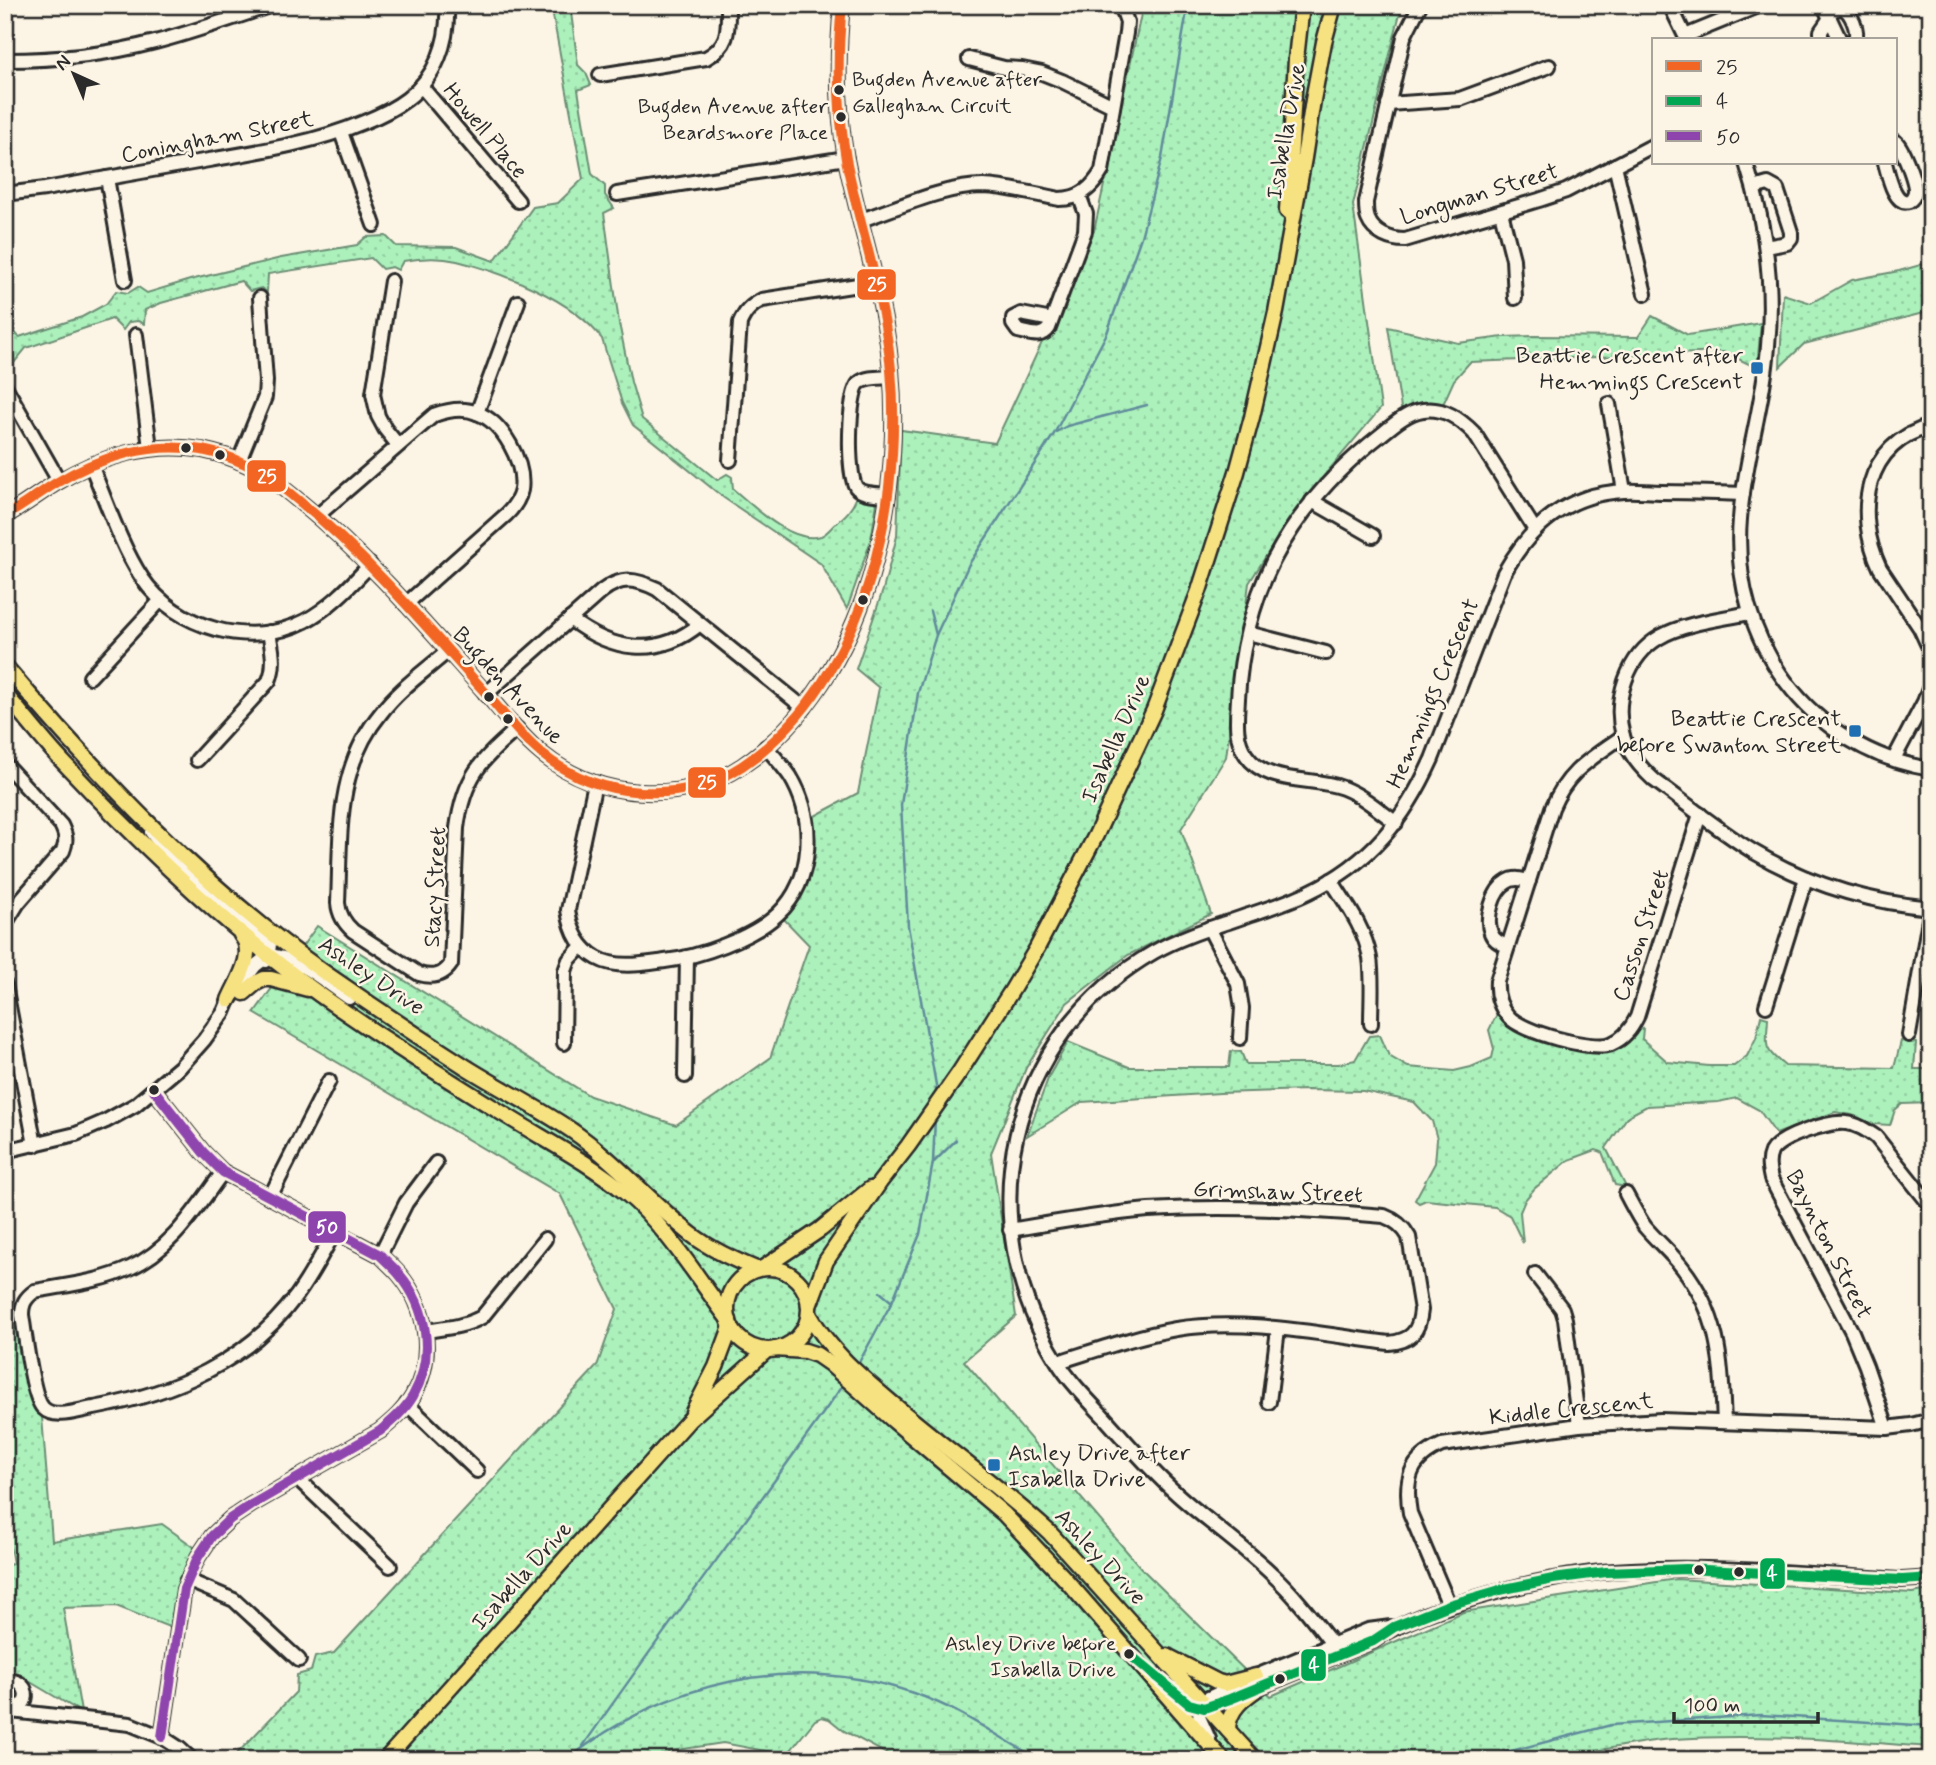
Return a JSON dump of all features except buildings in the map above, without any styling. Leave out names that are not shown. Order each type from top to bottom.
[{"type":"main road","name":"Isabella Drive","points":[[1284,265],[1292,113],[1302,5]]},
{"type":"main road","name":"Isabella Drive","points":[[809,1310],[826,1261],[959,1073],[1012,990],[1097,835],[1154,710],[1199,591],[1237,472],[1269,347],[1315,89],[1334,5]]},
{"type":"main road","name":"Ashley Drive","points":[[5,666],[132,808],[211,883],[324,972],[468,1068],[570,1129],[604,1155],[692,1234],[721,1253],[759,1268]]},
{"type":"main road","name":"Ashley Drive","points":[[5,694],[77,777],[155,855],[269,955],[419,1062],[597,1171],[626,1193],[663,1229],[730,1324]]},
{"type":"main road","points":[[227,1006],[247,956],[247,942],[228,921]]},
{"type":"main road","points":[[244,993],[264,979],[316,991]]},
{"type":"main road","name":"Isabella Drive","points":[[759,1268],[821,1229],[880,1182]]},
{"type":"main road","points":[[759,1268],[777,1268],[793,1276],[805,1291],[809,1310],[804,1328],[784,1346],[756,1348],[737,1336],[730,1324],[727,1308],[731,1291],[741,1277],[759,1268]]},
{"type":"main road","name":"Ashley Drive","points":[[809,1310],[834,1360]]},
{"type":"main road","name":"Isabella Drive","points":[[689,1420],[716,1367],[730,1324]]},
{"type":"main road","name":"Isabella Drive","points":[[385,1760],[689,1420],[771,1349]]},
{"type":"main road","name":"Ashley Drive","points":[[771,1349],[805,1350],[834,1360],[876,1397],[1004,1514],[1066,1580],[1219,1755]]},
{"type":"main road","name":"Ashley Drive","points":[[876,1397],[927,1432],[1022,1507],[1049,1532],[1255,1760]]},
{"type":"main road","points":[[1157,1650],[1218,1682],[1258,1682]]},
{"type":"main road","points":[[1228,1730],[1232,1712],[1258,1682]]},
{"type":"street","points":[[5,60],[72,57],[115,51],[156,42],[273,5]]},
{"type":"street","name":"Coningham Street","points":[[5,194],[292,146],[341,131],[390,110],[421,86],[434,69],[442,50],[448,18],[447,5]]},
{"type":"street","points":[[600,75],[706,58],[723,44],[727,33],[728,5]]},
{"type":"street","name":"Bugden Avenue","points":[[5,516],[59,481],[91,465],[132,452],[150,448],[183,447],[239,461],[275,482],[370,565],[517,729],[540,752],[561,767],[595,783],[631,792],[678,790],[731,773],[766,747],[804,708],[843,648],[858,615],[871,575],[888,495],[893,437],[891,377],[877,282],[846,158],[838,58],[842,5]]},
{"type":"street","points":[[861,220],[964,187],[984,186],[1059,199],[1079,195],[1095,183],[1102,171],[1126,33],[1127,22],[1121,5]]},
{"type":"street","name":"Longman Street","points":[[1420,5],[1404,37],[1366,202],[1368,220],[1377,231],[1394,240],[1405,240],[1501,212],[1566,191],[1652,146]]},
{"type":"street","points":[[1670,5],[1686,38],[1761,5]]},
{"type":"street","points":[[1827,12],[1842,7],[1848,10],[1857,32],[1856,38]]},
{"type":"street","points":[[1821,38],[1827,12]]},
{"type":"street","points":[[1827,12],[1839,38]]},
{"type":"street","points":[[969,59],[1004,68],[1042,73],[1113,106]]},
{"type":"street","points":[[1388,104],[1460,99],[1549,66]]},
{"type":"street","name":"Howell Place","points":[[421,86],[518,201]]},
{"type":"street","points":[[341,131],[374,225]]},
{"type":"street","points":[[1885,164],[1896,195],[1906,202],[1912,199],[1915,188],[1898,144]]},
{"type":"street","points":[[617,194],[846,158]]},
{"type":"street","points":[[1746,164],[1766,247],[1770,287],[1769,337],[1763,387],[1740,517],[1738,549],[1749,613],[1771,661],[1786,683],[1824,721],[1869,749],[1894,760],[1931,769]]},
{"type":"street","points":[[1615,165],[1645,294]]},
{"type":"street","points":[[107,178],[125,280]]},
{"type":"street","points":[[1754,188],[1768,184],[1777,189],[1791,232],[1787,243],[1766,247]]},
{"type":"street","points":[[1052,320],[1085,231],[1086,214],[1079,195]]},
{"type":"street","points":[[1501,212],[1513,259],[1515,298]]},
{"type":"street","points":[[391,281],[373,394],[378,416],[398,445]]},
{"type":"street","points":[[730,460],[740,323],[744,305],[877,282]]},
{"type":"street","points":[[239,461],[265,397],[260,298]]},
{"type":"street","points":[[477,413],[518,302]]},
{"type":"street","points":[[136,335],[150,448]]},
{"type":"street","points":[[888,495],[865,492],[855,485],[850,422],[853,393],[858,384],[869,379],[891,377]]},
{"type":"street","points":[[5,386],[59,481]]},
{"type":"street","points":[[1609,404],[1624,491]]},
{"type":"street","points":[[317,516],[434,415],[454,410],[477,413],[494,422],[509,442],[518,465],[521,479],[516,505],[406,604]]},
{"type":"street","points":[[1396,823],[1357,794],[1341,788],[1267,773],[1247,757],[1238,740],[1238,689],[1248,633],[1258,597],[1273,562],[1312,501],[1344,466],[1390,428],[1421,410],[1452,415],[1474,433],[1535,530]]},
{"type":"street","points":[[1931,426],[1907,436],[1886,454],[1872,478],[1866,506],[1867,527],[1875,558],[1920,628],[1931,652]]},
{"type":"street","points":[[91,465],[142,579],[161,600],[193,621],[242,634],[269,632],[302,622],[321,611],[370,565]]},
{"type":"street","name":"Hemmings Crescent","points":[[1336,1649],[1292,1593],[1270,1571],[1155,1473],[1083,1394],[1058,1362],[1026,1297],[1010,1230],[1012,1157],[1030,1094],[1036,1079],[1066,1030],[1087,1004],[1112,981],[1154,952],[1309,892],[1358,862],[1374,848],[1396,823],[1420,786],[1504,573],[1521,545],[1553,514],[1575,502],[1599,494],[1624,491],[1743,494]]},
{"type":"street","points":[[1312,501],[1373,536]]},
{"type":"street","points":[[5,522],[19,508]]},
{"type":"street","points":[[486,694],[612,584],[631,580],[657,589],[804,708]]},
{"type":"street","points":[[90,677],[161,600]]},
{"type":"street","points":[[1749,613],[1677,629],[1646,648],[1630,670],[1623,687],[1620,706],[1623,736],[1642,769],[1700,814],[1756,852],[1806,878],[1868,898],[1931,908],[1909,1035]]},
{"type":"street","points":[[569,620],[603,639],[639,647],[673,642],[688,635],[700,624]]},
{"type":"street","points":[[197,760],[269,681],[274,658],[269,632]]},
{"type":"street","points":[[1248,633],[1326,653]]},
{"type":"street","name":"Stacy Street","points":[[448,651],[382,711],[367,732],[351,766],[342,804],[338,902],[341,916],[353,932],[419,974],[436,976],[446,971],[451,964],[457,828],[465,789],[474,771],[486,757],[517,729]]},
{"type":"street","points":[[1894,760],[1931,684]]},
{"type":"street","name":"Casson Street","points":[[1623,736],[1584,763],[1559,790],[1497,981],[1500,1005],[1512,1020],[1523,1027],[1584,1045],[1611,1044],[1622,1038],[1637,1017],[1700,814]]},
{"type":"street","points":[[595,783],[568,910],[574,935],[582,946],[597,958],[615,964],[648,964],[687,957],[725,944],[772,919],[797,889],[807,850],[803,805],[789,774],[766,747]]},
{"type":"street","points":[[5,764],[61,825],[66,842],[63,851],[5,923]]},
{"type":"street","points":[[132,808],[163,848],[270,943],[269,955],[261,971],[235,1005],[227,1006]]},
{"type":"street","points":[[1766,1006],[1806,878]]},
{"type":"street","points":[[1508,946],[1496,941],[1490,931],[1492,905],[1497,892],[1506,882],[1517,879],[1529,881]]},
{"type":"street","points":[[1331,880],[1365,940],[1370,959],[1371,1024]]},
{"type":"street","points":[[1209,929],[1238,984],[1242,1008],[1240,1038]]},
{"type":"street","points":[[564,1043],[565,971],[569,960],[582,946]]},
{"type":"street","points":[[5,1151],[76,1135],[135,1105],[204,1041],[256,966],[269,955],[280,956],[298,964],[435,1056],[468,1068]]},
{"type":"street","points":[[685,1076],[687,957]]},
{"type":"street","points":[[5,985],[35,1145]]},
{"type":"street","points":[[270,1197],[329,1081]]},
{"type":"street","points":[[154,1090],[203,1152],[223,1172],[380,1255],[400,1275],[413,1294],[425,1331],[425,1361],[421,1380],[407,1404],[394,1419],[380,1431],[230,1519],[212,1536],[198,1557],[187,1580],[179,1610],[162,1737]]},
{"type":"street","name":"Baynton Street","points":[[1887,1428],[1852,1332],[1771,1179],[1768,1167],[1771,1151],[1782,1140],[1831,1123],[1850,1123],[1864,1128],[1881,1142],[1931,1206]]},
{"type":"street","points":[[380,1255],[406,1203],[436,1163]]},
{"type":"street","points":[[223,1172],[184,1225],[150,1257],[130,1269],[107,1277],[35,1291],[25,1299],[22,1315],[37,1396],[45,1410],[56,1414],[145,1397],[189,1381],[220,1364],[262,1333],[286,1308],[316,1266],[335,1231]]},
{"type":"street","points":[[1626,1194],[1644,1225],[1696,1287],[1707,1309],[1718,1344],[1724,1422]]},
{"type":"street","name":"Grimshaw Street","points":[[1010,1230],[1146,1210],[1237,1207],[1298,1209],[1384,1216],[1404,1228],[1411,1246],[1421,1310],[1420,1321],[1413,1334],[1404,1340],[1389,1343],[1226,1325],[1178,1329],[1141,1336],[1058,1362]]},
{"type":"street","points":[[425,1331],[470,1324],[482,1317],[545,1239]]},
{"type":"street","points":[[1535,1273],[1562,1310],[1565,1319],[1580,1425]]},
{"type":"street","points":[[1269,1402],[1278,1329]]},
{"type":"street","points":[[407,1404],[477,1471]]},
{"type":"street","name":"Kiddle Crescent","points":[[1449,1605],[1410,1513],[1408,1498],[1408,1483],[1416,1464],[1424,1454],[1442,1445],[1580,1425],[1661,1420],[1887,1428],[1931,1420]]},
{"type":"street","points":[[298,1478],[390,1566]]},
{"type":"street","points":[[1129,1654],[1189,1704],[1203,1705],[1336,1649],[1373,1641],[1394,1627],[1449,1605],[1500,1590],[1553,1579],[1632,1570],[1686,1569],[1902,1580],[1931,1578]]},
{"type":"street","points":[[187,1580],[234,1600],[299,1660]]},
{"type":"street","points":[[6,1680],[18,1682],[52,1716]]},
{"type":"street","points":[[8,1710],[18,1709],[24,1703],[25,1690]]},
{"type":"street","points":[[1203,1705],[1199,1717],[1219,1755]]},
{"type":"street","points":[[8,1710],[130,1724],[162,1737],[192,1760]]},
{"type":"green space","points":[[551,5],[570,5],[578,65],[586,73],[591,85],[578,90],[592,174],[605,186],[605,195],[614,208],[604,213],[619,323],[642,419],[717,480],[727,474],[732,477],[733,489],[762,514],[798,535],[810,537],[825,534],[848,512],[857,496],[877,503],[871,540],[847,609],[821,564],[724,498],[633,425],[622,403],[602,339],[590,325],[556,300],[515,280],[475,266],[430,258],[403,261],[398,270],[392,267],[382,269],[371,258],[268,274],[267,292],[261,288],[250,291],[241,281],[161,303],[145,310],[144,324],[138,321],[129,322],[123,330],[112,319],[26,348],[9,369],[5,369],[5,321],[19,337],[82,317],[106,304],[116,291],[128,293],[138,287],[147,293],[281,258],[357,245],[366,237],[386,236],[396,246],[456,247],[494,261],[533,207],[558,203],[583,179]]},
{"type":"green space","points":[[1143,5],[1402,5],[1353,205],[1381,408],[1296,509],[1249,583],[1226,757],[1181,829],[1211,914],[1128,955],[1067,1003],[1026,1068],[991,1153],[1016,1316],[964,1361],[1141,1568],[1271,1696],[1463,1612],[1676,1579],[1912,1593],[1931,1590],[1931,1747],[1802,1738],[1705,1737],[1658,1740],[1556,1760],[898,1760],[822,1717],[815,1720],[787,1755],[723,1743],[671,1751],[659,1760],[231,1760],[296,1692],[297,1675],[311,1671],[315,1657],[334,1653],[597,1366],[617,1309],[560,1194],[254,1013],[317,926],[590,1096],[676,1125],[770,1058],[809,945],[780,915],[788,906],[811,818],[858,793],[879,688],[856,669],[883,590],[897,536],[901,430],[995,443],[1094,231]]},
{"type":"green space","points":[[1931,262],[1931,311],[1804,344],[1780,367],[1783,294],[1811,303],[1852,280]]},
{"type":"green space","points":[[1652,316],[1688,335],[1761,323],[1757,368],[1724,352],[1470,362],[1454,380],[1440,411],[1402,414],[1388,327],[1458,343],[1503,337],[1638,337]]},
{"type":"green space","points":[[1500,1013],[1513,1028],[1522,1033],[1592,1053],[1620,1046],[1635,1031],[1643,1028],[1642,1039],[1668,1062],[1709,1066],[1734,1066],[1747,1056],[1756,1038],[1761,1016],[1768,1018],[1769,1050],[1785,1066],[1894,1068],[1901,1041],[1916,1043],[1914,1069],[1931,1069],[1931,1103],[1902,1104],[1895,1110],[1890,1125],[1873,1124],[1852,1115],[1835,1112],[1776,1134],[1759,1110],[1737,1098],[1718,1102],[1647,1106],[1628,1116],[1606,1148],[1626,1187],[1615,1185],[1602,1152],[1596,1150],[1569,1160],[1525,1200],[1520,1212],[1523,1243],[1510,1216],[1495,1207],[1426,1200],[1419,1203],[1415,1200],[1435,1163],[1437,1139],[1432,1121],[1414,1102],[1363,1091],[1307,1090],[1082,1102],[1027,1136],[1049,1076],[1068,1042],[1129,1067],[1229,1067],[1231,1051],[1241,1052],[1246,1064],[1339,1064],[1355,1060],[1369,1036],[1380,1035],[1389,1056],[1408,1067],[1454,1071],[1492,1058],[1494,1049],[1489,1030]]},
{"type":"green space","points":[[5,1286],[17,1310],[42,1417],[52,1541],[162,1524],[198,1550],[174,1629],[116,1606],[63,1608],[81,1712],[5,1667],[5,1567],[13,1563],[5,1519]]},
{"type":"waterway","points":[[936,1094],[908,926],[901,805],[918,693],[936,635],[969,564],[1054,434],[1107,333],[1141,237],[1162,158],[1188,5]]},
{"type":"waterway","points":[[1056,432],[1067,426],[1147,405]]},
{"type":"waterway","points":[[930,611],[936,635]]},
{"type":"waterway","points":[[857,1366],[892,1302],[920,1234],[933,1162],[935,1118]]},
{"type":"waterway","points":[[934,1162],[956,1140]]},
{"type":"waterway","points":[[880,1292],[892,1302]]},
{"type":"waterway","points":[[583,1746],[845,1382]]},
{"type":"waterway","points":[[567,1760],[605,1733],[645,1710],[687,1693],[776,1675],[821,1675],[867,1681],[913,1693],[962,1715],[1040,1760]]},
{"type":"waterway","points":[[1477,1760],[1611,1725],[1761,1715],[1931,1726]]},
{"type":"transit line","name":"25","points":[[5,516],[73,474],[126,453],[183,448],[228,457],[272,480],[349,545],[418,617],[526,740],[564,769],[614,788],[667,792],[718,779],[742,766],[786,729],[805,707],[837,658],[861,606],[885,517],[892,453],[890,356],[881,304],[850,180],[843,140],[839,82],[842,5]]},
{"type":"transit line","name":"50","points":[[154,1090],[203,1152],[223,1172],[380,1255],[399,1274],[417,1302],[426,1349],[420,1381],[413,1396],[402,1411],[380,1431],[251,1505],[230,1519],[212,1536],[198,1557],[184,1589],[162,1737]]},
{"type":"transit line","name":"4","points":[[1129,1654],[1189,1704],[1204,1708],[1373,1641],[1394,1627],[1449,1605],[1500,1590],[1553,1579],[1606,1572],[1686,1569],[1902,1580],[1931,1578]]},
{"type":"place","name":"Bugden Avenue after Galleghan Circuit","points":[[839,90]]},
{"type":"place","name":"Bugden Avenue after Beardsmore Place","points":[[841,117]]},
{"type":"place","name":"Beattie Crescent after Hemmings Crescent","points":[[1757,368]]},
{"type":"place","name":"Beattie Crescent before Swanton Street","points":[[1855,731]]},
{"type":"place","name":"Ashley Drive after Isabella Drive","points":[[994,1465]]},
{"type":"place","name":"Ashley Drive before Isabella Drive","points":[[1129,1654]]}]
